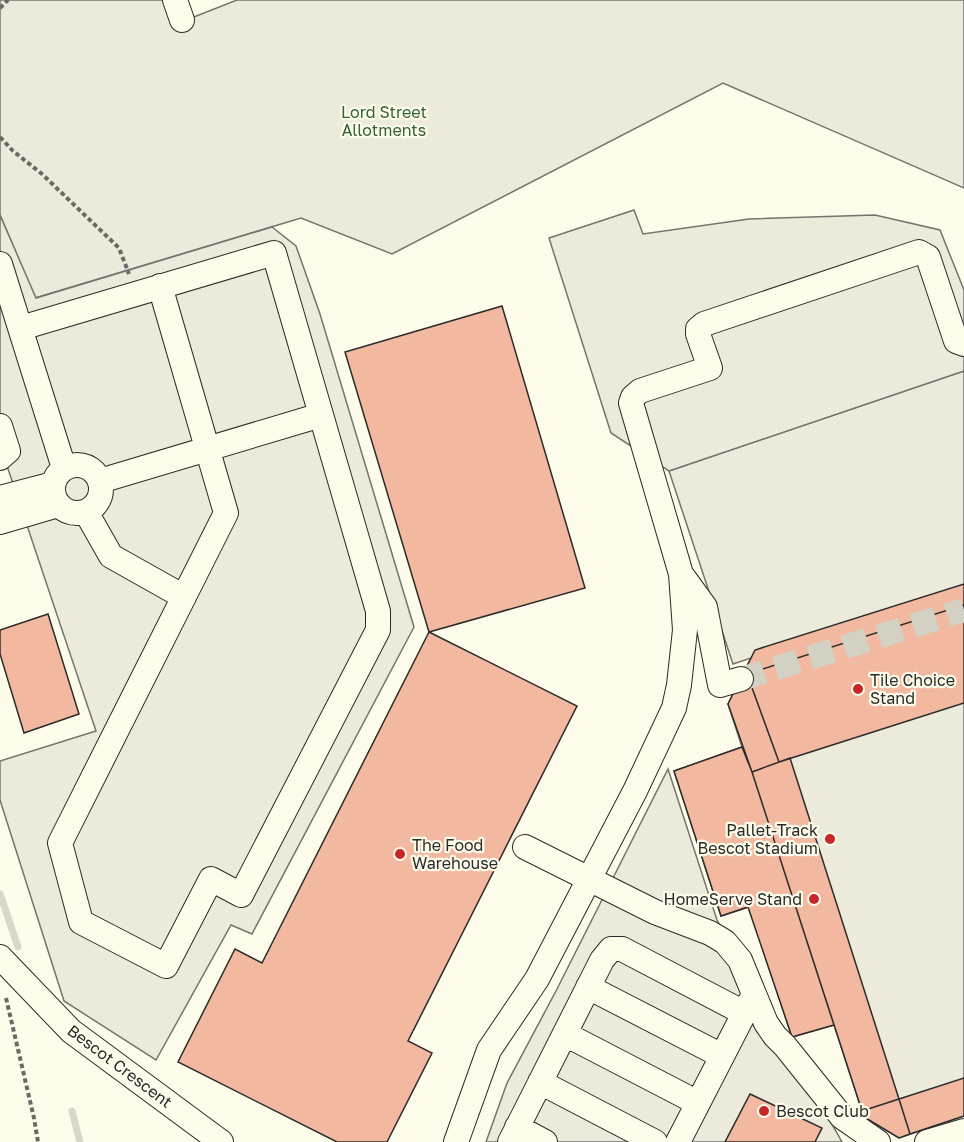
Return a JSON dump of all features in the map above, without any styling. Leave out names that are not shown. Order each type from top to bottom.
[{"type":"street","points":[[456,1142],[489,1050],[537,980],[635,791],[674,708],[685,630],[681,574],[631,403],[633,397],[640,391],[710,368],[698,334],[698,328],[704,324],[919,252],[925,253],[928,257],[956,341],[964,344]]},
{"type":"street","points":[[14,326],[135,294],[160,286],[274,253],[378,611],[378,630],[241,895],[211,879],[166,966],[81,922],[60,843],[226,513],[160,286]]},
{"type":"street","points":[[0,264],[14,326],[58,486],[71,513],[86,512],[100,496],[100,481],[92,470],[78,464],[58,486],[0,522]]},
{"type":"street","points":[[100,481],[321,415]]},
{"type":"street","points":[[0,498],[58,486]]},
{"type":"street","points":[[86,512],[111,556],[184,597]]},
{"type":"street","points":[[681,574],[705,607],[720,685],[741,680]]},
{"type":"street","points":[[525,847],[655,912],[710,933],[725,942],[740,960],[749,1003],[678,1142]]},
{"type":"street","points":[[545,1142],[513,1135],[602,960],[611,949],[622,949],[749,1003],[842,1117],[878,1142]]},
{"type":"street","name":"Bescot Crescent","points":[[5,963],[71,1031],[221,1142]]},
{"type":"street","points":[[588,987],[722,1056]]},
{"type":"street","points":[[565,1034],[698,1103]]},
{"type":"street","points":[[540,1082],[655,1142]]},
{"type":"street","points":[[927,1142],[964,1131]]},
{"type":"path","points":[[0,8],[8,0]]},
{"type":"path","points":[[0,137],[12,151],[65,195],[122,251],[135,294]]},
{"type":"path","points":[[5,963],[4,987],[38,1142]]},
{"type":"green space","name":"Lord Street Allotments","points":[[0,0],[167,0],[176,24],[237,0],[964,0],[964,188],[723,83],[392,254],[301,218],[35,298],[0,215]]},
{"type":"green space","name":"Pallet-Track Bescot Stadium","points":[[964,371],[964,1116],[899,1138],[864,1117],[834,1025],[792,1037],[749,907],[721,916],[674,771],[742,747],[728,704],[751,658],[733,664],[669,471]]},
{"type":"shaded area","points":[[634,210],[643,234],[749,219],[875,215],[940,230],[964,290],[964,371],[669,471],[611,433],[549,238]]},
{"type":"shaded area","points":[[0,215],[36,298],[272,227],[296,246],[320,314],[414,627],[252,934],[231,925],[156,1060],[64,1001],[0,800],[0,761],[96,731],[0,445]]},
{"type":"shaded area","points":[[668,769],[717,920],[842,1142],[486,1142],[507,1083]]},
{"type":"building","points":[[502,306],[585,588],[429,632],[345,352]]},
{"type":"building","points":[[964,584],[964,605],[747,674],[779,762],[752,772],[728,704],[755,650]]},
{"type":"building","name":"Tile Choice Stand","points":[[964,605],[964,703],[779,762],[747,674]]},
{"type":"building","points":[[48,614],[79,714],[24,733],[0,654],[0,630]]},
{"type":"building","points":[[429,632],[577,706],[408,1041],[432,1053],[387,1142],[337,1142],[178,1062],[235,949],[262,963]]},
{"type":"building","points":[[742,747],[834,1025],[792,1037],[748,907],[721,916],[674,771]]},
{"type":"building","name":"HomeServe Stand","points":[[790,758],[899,1099],[862,1111],[752,772]]},
{"type":"building","points":[[964,1078],[964,1116],[910,1134],[899,1099]]},
{"type":"building","name":"Bescot Club","points":[[750,1094],[822,1128],[815,1142],[725,1142]]},
{"type":"building","points":[[899,1099],[910,1134],[899,1138],[864,1117],[862,1111]]},
{"type":"waterway","points":[[0,894],[18,947]]},
{"type":"waterway","points":[[72,1111],[80,1142]]},
{"type":"tunnel","points":[[741,679],[964,610]]},
{"type":"place","name":"Tile Choice Stand","points":[[858,689]]},
{"type":"place","name":"Pallet-Track Bescot Stadium","points":[[830,839]]},
{"type":"place","name":"The Food Warehouse","points":[[400,854]]},
{"type":"place","name":"HomeServe Stand","points":[[814,899]]},
{"type":"place","name":"Bescot Club","points":[[764,1111]]}]
